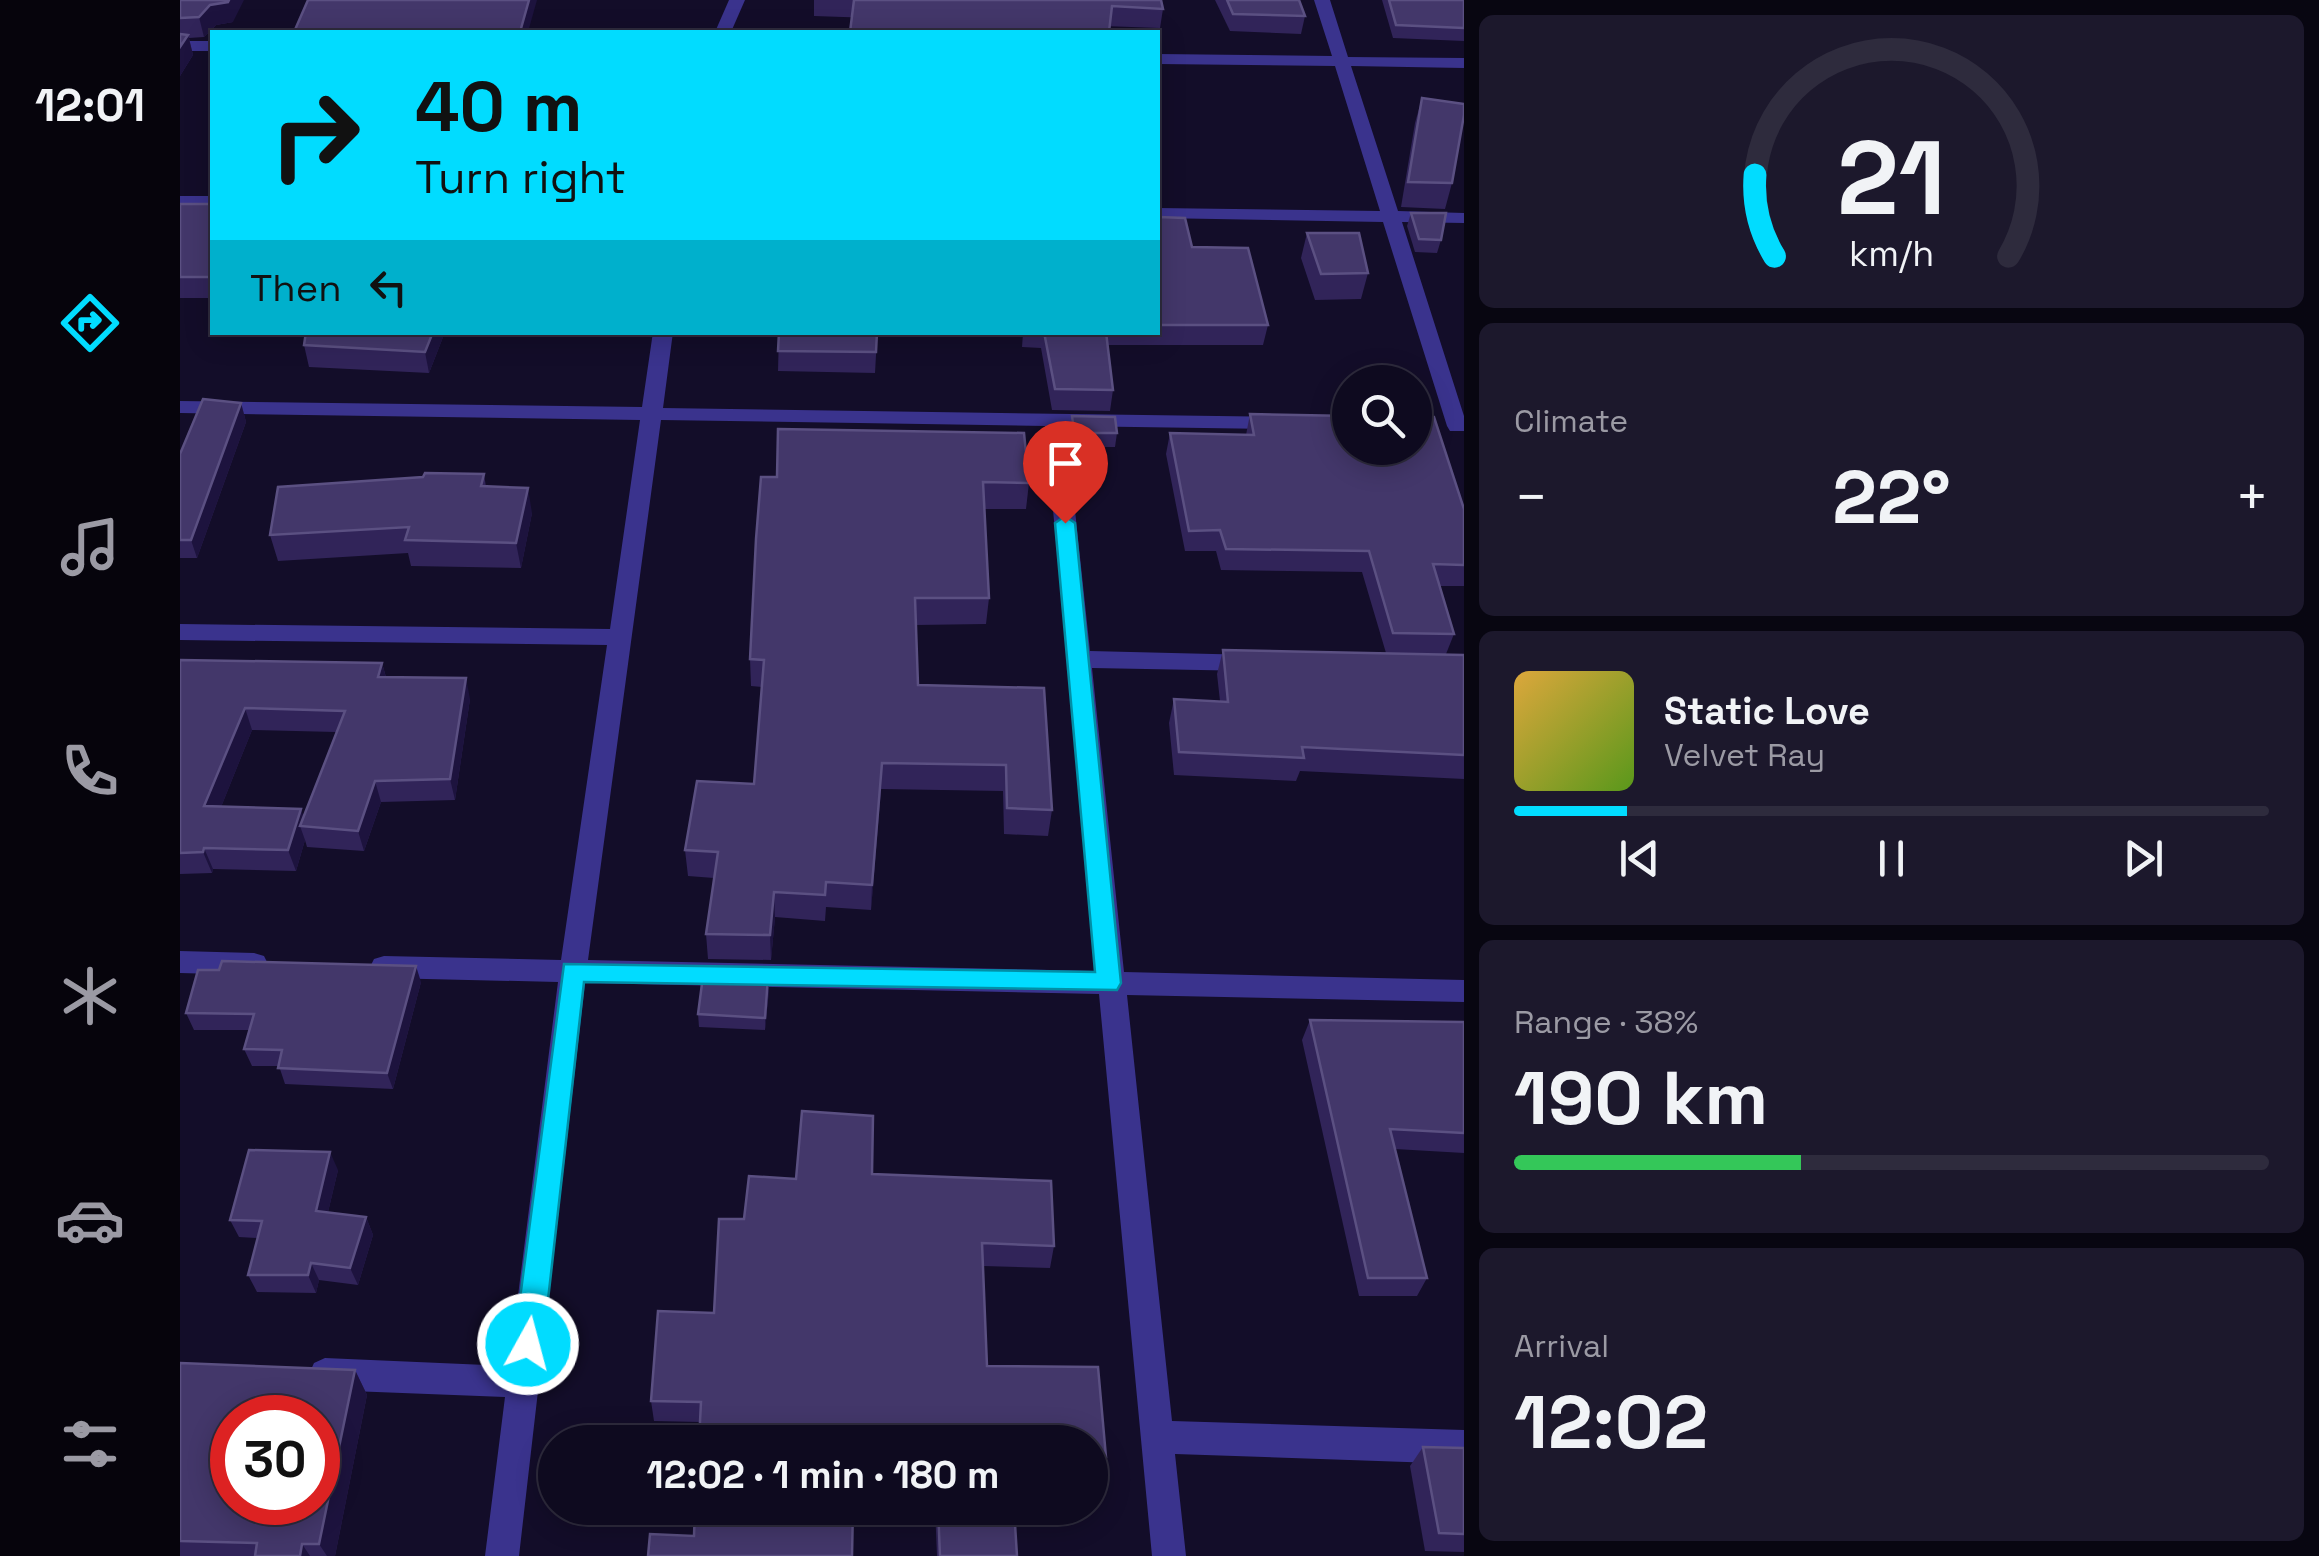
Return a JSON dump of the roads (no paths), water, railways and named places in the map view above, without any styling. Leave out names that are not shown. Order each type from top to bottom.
[{"type":"street","points":[[724,30],[737,0]]},
{"type":"street","points":[[1322,0],[1461,426],[1432,426]]},
{"type":"street","points":[[180,46],[210,46]]},
{"type":"street","points":[[1160,59],[1464,63]]},
{"type":"street","points":[[180,201],[210,201]]},
{"type":"street","points":[[1160,213],[1464,218]]},
{"type":"street","points":[[502,1556],[573,972],[664,335]]},
{"type":"street","points":[[180,407],[1332,424]]},
{"type":"street","points":[[1055,420],[1108,983],[1169,1556]]},
{"type":"street","points":[[180,632],[620,637]]},
{"type":"street","points":[[1078,659],[1271,664]]},
{"type":"street","points":[[180,962],[278,964]]},
{"type":"street","points":[[357,966],[1464,991]]},
{"type":"street","points":[[295,1373],[524,1382]]},
{"type":"street","points":[[1158,1436],[1464,1447]]}]
